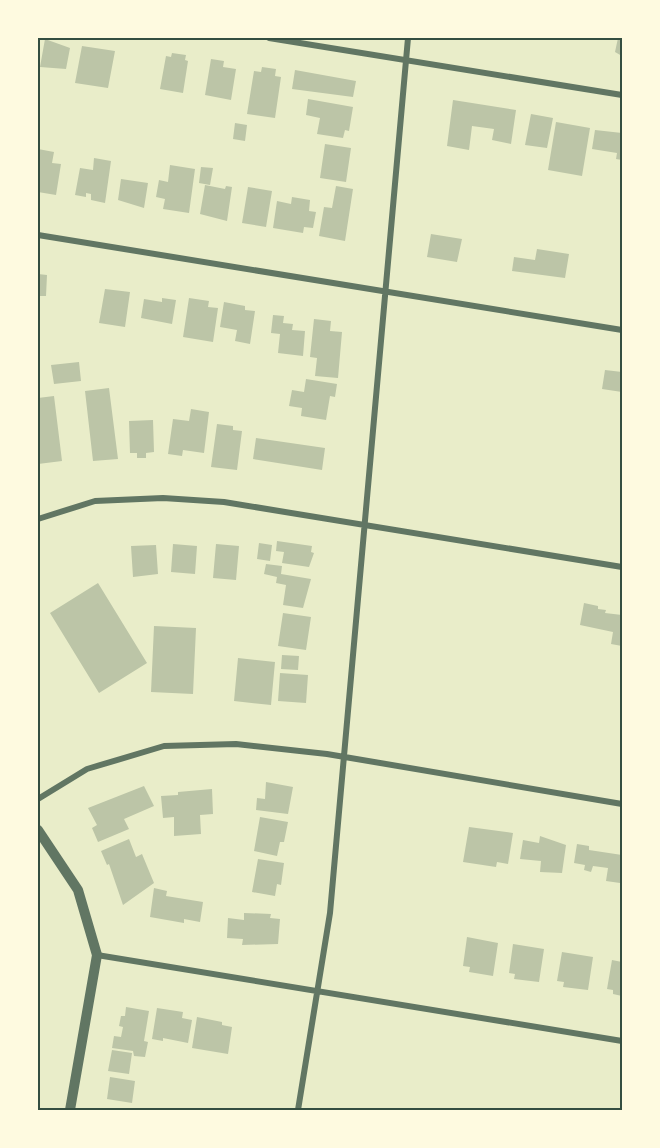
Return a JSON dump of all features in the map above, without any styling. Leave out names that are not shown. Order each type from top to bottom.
[{"type":"street","points":[[269,38],[406,62],[622,95]]},
{"type":"street","points":[[298,1110],[330,913],[408,38]]},
{"type":"street","points":[[38,235],[622,330]]},
{"type":"street","points":[[38,519],[94,501],[163,498],[224,502],[622,567]]},
{"type":"street","points":[[38,799],[87,769],[164,746],[236,744],[344,758],[622,804]]},
{"type":"street","points":[[38,830],[78,890],[97,955],[70,1110]]},
{"type":"street","points":[[97,955],[622,1041]]},
{"type":"building","points":[[618,38],[622,38],[622,56],[615,52]]},
{"type":"building","points":[[45,39],[70,48],[66,69],[40,67]]},
{"type":"building","points":[[82,46],[115,51],[108,88],[75,83]]},
{"type":"building","points":[[172,53],[186,55],[185,60],[188,61],[183,93],[160,89],[166,56],[171,57]]},
{"type":"building","points":[[211,59],[224,61],[223,67],[236,69],[231,100],[205,95]]},
{"type":"building","points":[[262,67],[276,69],[275,76],[281,77],[275,118],[247,114],[254,71],[261,72]]},
{"type":"building","points":[[295,70],[356,81],[353,97],[292,89]]},
{"type":"building","points":[[308,99],[353,107],[349,131],[345,130],[343,138],[317,134],[320,118],[306,115]]},
{"type":"building","points":[[453,100],[516,110],[511,144],[492,140],[494,129],[472,126],[469,150],[447,146]]},
{"type":"building","points":[[531,114],[553,118],[547,148],[525,145]]},
{"type":"building","points":[[556,122],[590,128],[582,176],[548,170]]},
{"type":"building","points":[[235,123],[247,125],[245,141],[233,139]]},
{"type":"building","points":[[595,130],[622,133],[622,160],[616,159],[617,153],[592,149]]},
{"type":"building","points":[[325,144],[351,148],[346,182],[320,178]]},
{"type":"building","points":[[38,149],[54,152],[52,163],[61,164],[56,195],[38,192]]},
{"type":"building","points":[[94,158],[111,161],[105,203],[91,200],[91,194],[86,193],[86,197],[75,195],[80,168],[93,170]]},
{"type":"building","points":[[170,165],[195,169],[189,213],[163,209],[165,199],[156,197],[159,180],[168,182]]},
{"type":"building","points":[[201,167],[213,168],[210,185],[199,183]]},
{"type":"building","points":[[121,179],[148,183],[144,208],[118,200]]},
{"type":"building","points":[[205,185],[225,189],[226,186],[232,187],[227,221],[200,214]]},
{"type":"building","points":[[336,186],[353,189],[345,241],[319,236],[324,207],[332,208]]},
{"type":"building","points":[[248,187],[272,191],[266,227],[242,223]]},
{"type":"building","points":[[292,197],[310,200],[309,211],[316,212],[313,228],[304,227],[303,233],[273,228],[277,201],[291,204]]},
{"type":"building","points":[[431,234],[462,239],[457,262],[427,257]]},
{"type":"building","points":[[537,249],[569,254],[565,278],[512,271],[514,257],[535,260]]},
{"type":"building","points":[[38,274],[47,275],[46,296],[38,296]]},
{"type":"building","points":[[105,289],[130,292],[125,327],[99,323]]},
{"type":"building","points":[[162,298],[176,300],[172,324],[141,318],[144,299],[162,302]]},
{"type":"building","points":[[189,298],[209,301],[208,307],[218,308],[213,342],[183,337]]},
{"type":"building","points":[[224,302],[245,306],[245,310],[255,311],[250,344],[235,341],[237,330],[220,327]]},
{"type":"building","points":[[273,315],[284,316],[283,323],[293,324],[292,330],[305,331],[303,356],[278,353],[280,334],[271,333]]},
{"type":"building","points":[[314,319],[331,321],[330,331],[342,332],[338,378],[315,376],[317,358],[310,357]]},
{"type":"building","points":[[79,362],[81,381],[54,384],[51,365]]},
{"type":"building","points":[[605,370],[622,372],[622,392],[602,389]]},
{"type":"building","points":[[306,379],[337,384],[335,397],[330,396],[326,420],[301,416],[302,408],[289,406],[292,390],[304,392]]},
{"type":"building","points":[[109,388],[118,459],[93,461],[85,391]]},
{"type":"building","points":[[54,396],[62,461],[38,464],[38,398]]},
{"type":"building","points":[[191,409],[209,412],[204,453],[183,450],[182,456],[168,454],[173,419],[189,421]]},
{"type":"building","points":[[153,420],[154,452],[146,453],[146,458],[137,458],[137,453],[130,453],[129,421]]},
{"type":"building","points":[[217,424],[233,426],[233,430],[242,431],[237,470],[211,467]]},
{"type":"building","points":[[256,438],[325,448],[322,470],[253,459]]},
{"type":"building","points":[[277,541],[312,546],[311,552],[314,553],[309,567],[282,563],[284,552],[276,551]]},
{"type":"building","points":[[259,543],[272,545],[270,561],[257,559]]},
{"type":"building","points":[[173,544],[197,546],[195,574],[171,572]]},
{"type":"building","points":[[216,544],[239,546],[236,580],[213,578]]},
{"type":"building","points":[[156,545],[158,574],[133,577],[131,546]]},
{"type":"building","points":[[266,564],[282,566],[281,574],[311,579],[303,608],[283,605],[286,585],[276,583],[277,577],[264,574]]},
{"type":"building","points":[[98,583],[147,663],[99,693],[50,613]]},
{"type":"building","points":[[584,603],[598,606],[598,609],[606,610],[605,613],[622,615],[622,646],[611,644],[613,632],[580,625]]},
{"type":"building","points":[[283,613],[311,617],[306,650],[278,646]]},
{"type":"building","points":[[154,626],[196,628],[193,694],[151,692]]},
{"type":"building","points":[[282,655],[299,656],[298,670],[281,669]]},
{"type":"building","points":[[238,658],[275,662],[271,705],[234,701]]},
{"type":"building","points":[[280,673],[308,675],[306,703],[278,701]]},
{"type":"building","points":[[266,782],[293,787],[288,814],[256,810],[257,798],[265,799]]},
{"type":"building","points":[[144,786],[154,806],[124,819],[129,829],[98,842],[92,828],[97,825],[88,808]]},
{"type":"building","points":[[212,789],[213,814],[200,815],[201,834],[174,836],[174,817],[163,818],[161,796]]},
{"type":"building","points":[[260,817],[288,822],[284,842],[280,842],[277,856],[254,851]]},
{"type":"building","points":[[469,827],[513,833],[508,864],[497,862],[496,867],[463,862]]},
{"type":"building","points":[[540,836],[566,845],[562,873],[540,872],[541,861],[520,859],[523,840],[539,843]]},
{"type":"building","points":[[129,839],[136,857],[142,854],[154,883],[123,905],[109,864],[107,865],[101,851]]},
{"type":"building","points":[[577,844],[589,846],[589,850],[622,855],[620,883],[606,881],[608,868],[593,866],[591,872],[584,870],[585,865],[574,863]]},
{"type":"building","points":[[258,859],[284,863],[281,885],[277,884],[275,896],[252,892]]},
{"type":"building","points":[[154,888],[167,891],[166,896],[203,902],[200,922],[184,919],[184,923],[150,917]]},
{"type":"building","points":[[244,913],[271,914],[270,918],[280,919],[278,944],[242,945],[243,939],[227,938],[228,918],[244,920]]},
{"type":"building","points":[[467,937],[498,943],[493,976],[469,972],[470,967],[463,966]]},
{"type":"building","points":[[513,944],[544,949],[539,982],[514,979],[515,974],[509,973]]},
{"type":"building","points":[[562,952],[593,957],[588,990],[563,987],[564,982],[557,981]]},
{"type":"building","points":[[612,960],[622,962],[622,996],[613,994],[613,990],[607,989]]},
{"type":"building","points":[[126,1007],[149,1011],[144,1041],[148,1042],[145,1057],[134,1056],[133,1051],[112,1048],[114,1036],[121,1037],[123,1027],[119,1026],[121,1016],[125,1016]]},
{"type":"building","points":[[157,1008],[183,1012],[182,1018],[192,1020],[188,1043],[163,1038],[163,1041],[152,1039]]},
{"type":"building","points":[[197,1017],[222,1022],[222,1025],[232,1027],[228,1054],[192,1048]]},
{"type":"building","points":[[112,1050],[132,1053],[129,1074],[108,1071]]},
{"type":"building","points":[[110,1077],[135,1081],[132,1103],[107,1099]]}]
